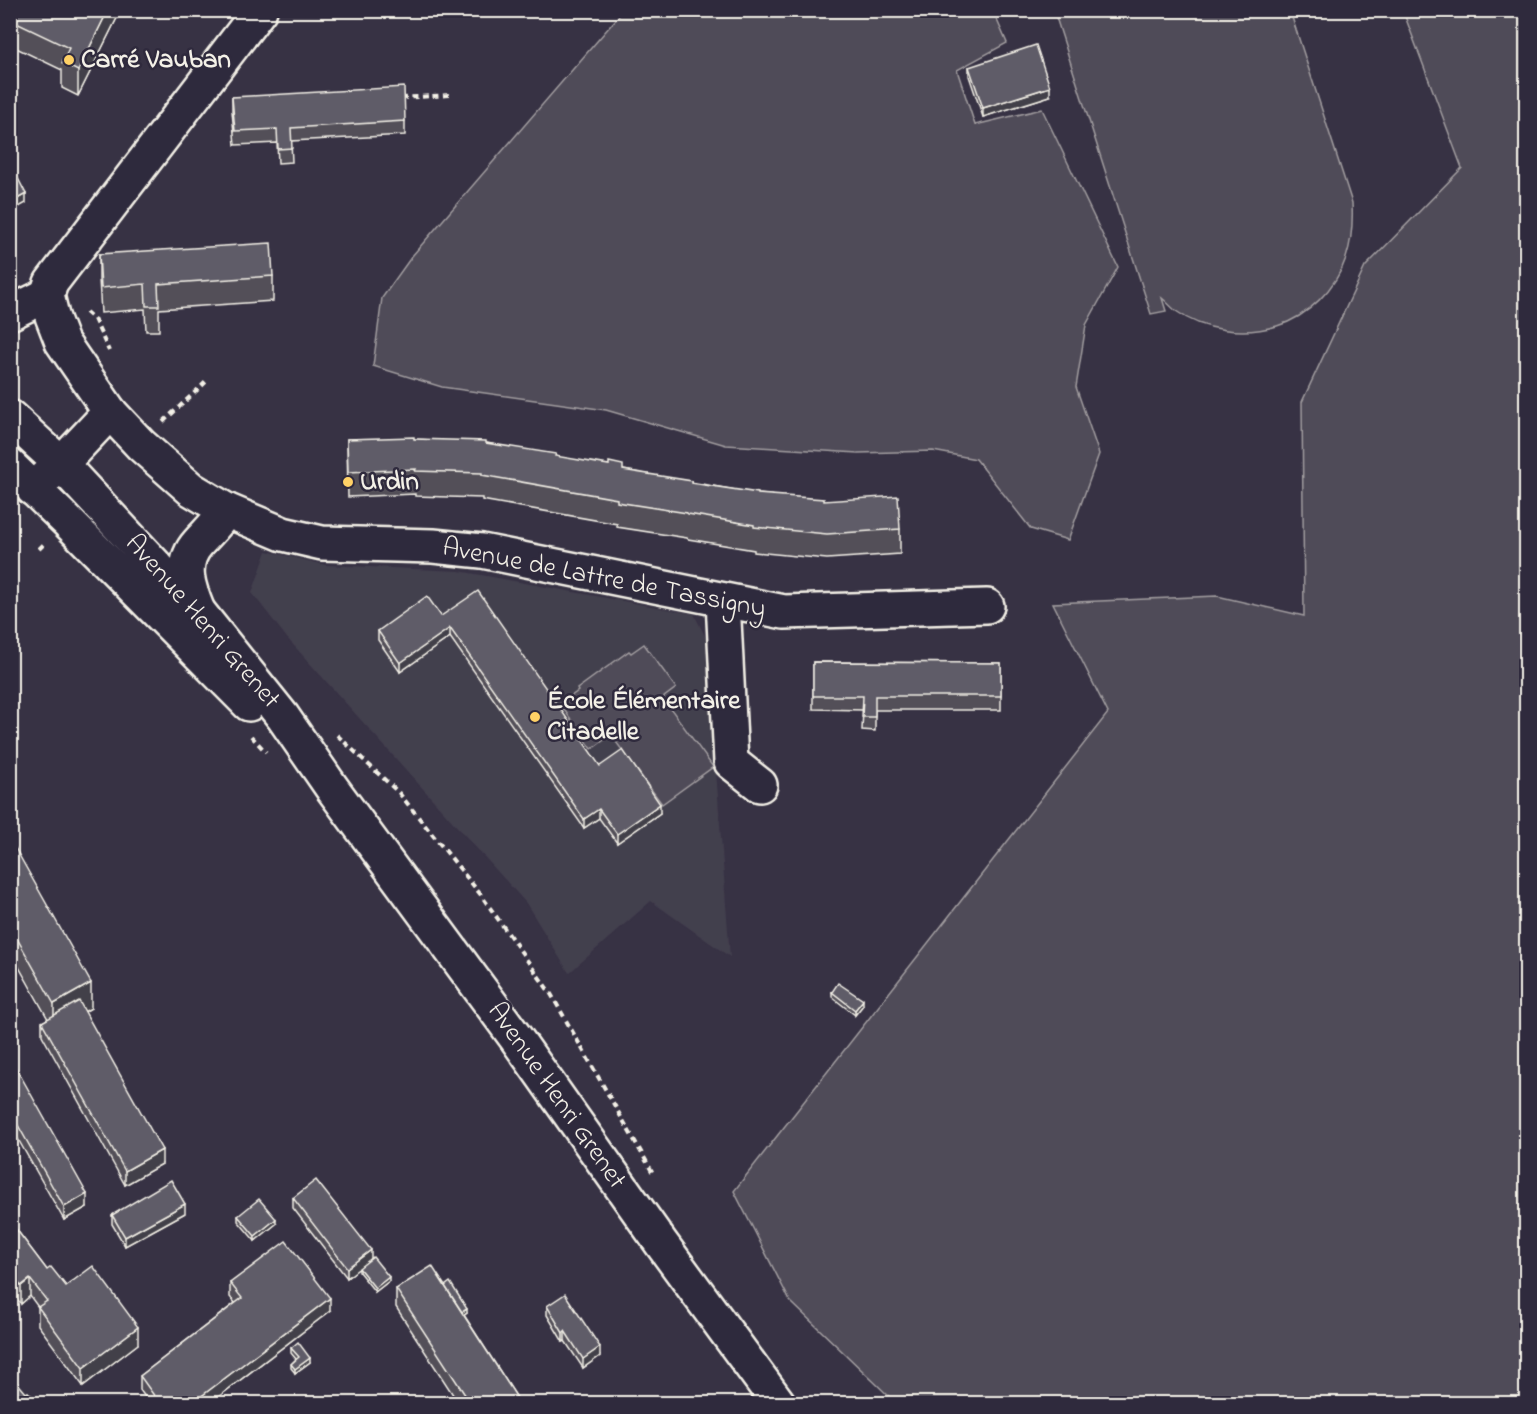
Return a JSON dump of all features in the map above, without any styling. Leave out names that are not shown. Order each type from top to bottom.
[{"type":"street","points":[[10,313],[49,289],[260,10]]},
{"type":"street","name":"Avenue de Lattre de Tassigny","points":[[49,289],[52,316],[62,342],[110,412],[141,445],[191,489],[226,510],[283,534],[322,543],[433,546],[482,551],[784,612],[987,606]]},
{"type":"street","points":[[61,464],[110,412]]},
{"type":"street","name":"Avenue Henri Grenet","points":[[10,417],[61,464],[198,611],[283,717],[332,788],[516,1038],[661,1244],[779,1404]]},
{"type":"street","name":"Avenue Henri Grenet","points":[[61,464],[22,478],[77,530],[332,788]]},
{"type":"street","points":[[198,611],[189,588],[186,567],[195,547],[219,522],[226,510]]},
{"type":"street","points":[[723,600],[731,762],[759,785]]},
{"type":"path","points":[[392,99],[450,95]]},
{"type":"path","points":[[49,289],[94,319],[112,356]]},
{"type":"path","points":[[250,734],[272,759]]},
{"type":"path","points":[[337,735],[399,793],[481,895],[551,994],[657,1179]]},
{"type":"shaded area","points":[[623,11],[993,11],[1007,43],[957,70],[975,125],[1042,109],[1118,267],[1086,325],[1076,387],[1099,454],[1068,540],[1031,529],[976,459],[933,451],[858,453],[726,445],[606,410],[442,387],[373,366],[382,298],[412,256]]},
{"type":"shaded area","points":[[1054,11],[1290,11],[1352,203],[1352,231],[1346,258],[1335,280],[1319,300],[1288,322],[1251,331],[1224,330],[1199,323],[1176,311],[1162,298],[1166,311],[1151,314]]},
{"type":"shaded area","points":[[1403,11],[1526,11],[1526,1403],[896,1403],[790,1301],[734,1191],[1108,713],[1053,603],[1217,596],[1304,616],[1302,402],[1365,267],[1462,168]]},
{"type":"shaded area","name":"École Élémentaire Citadelle","points":[[267,551],[325,565],[459,571],[694,614],[706,638],[730,957],[651,901],[569,973],[526,903],[287,638],[252,593]]},
{"type":"shaded area","points":[[644,644],[676,688],[663,698],[713,767],[662,804],[611,735],[592,749],[560,704],[629,651],[631,653]]},
{"type":"building","points":[[10,10],[108,10],[78,71],[62,63],[69,48],[10,20]]},
{"type":"building","points":[[1036,45],[1050,87],[983,108],[969,67]]},
{"type":"building","points":[[10,75],[19,102],[10,105]]},
{"type":"building","points":[[404,87],[405,121],[291,128],[292,148],[278,149],[277,129],[235,131],[232,97]]},
{"type":"building","points":[[10,163],[26,194],[10,203]]},
{"type":"building","points":[[271,243],[273,276],[158,284],[159,306],[146,306],[145,284],[101,288],[99,254]]},
{"type":"building","points":[[414,437],[414,439],[486,441],[486,443],[556,454],[555,456],[609,465],[609,462],[623,465],[623,470],[758,494],[824,499],[824,501],[898,496],[900,529],[827,534],[754,527],[754,525],[617,502],[617,499],[482,475],[482,473],[415,471],[416,469],[348,472],[347,439]]},
{"type":"building","points":[[478,591],[600,766],[623,750],[660,804],[617,834],[599,809],[584,819],[450,628],[400,663],[378,631],[427,596],[441,616]]},
{"type":"building","points":[[813,662],[1001,663],[1001,696],[875,696],[875,717],[862,717],[863,696],[813,696]]},
{"type":"building","points":[[10,839],[91,983],[54,1004],[10,926]]},
{"type":"building","points":[[838,983],[863,1000],[855,1010],[832,992]]},
{"type":"building","points":[[79,1001],[162,1150],[125,1171],[42,1022]]},
{"type":"building","points":[[10,1057],[87,1194],[64,1207],[10,1111]]},
{"type":"building","points":[[171,1180],[185,1204],[125,1237],[112,1215]]},
{"type":"building","points":[[316,1180],[371,1250],[347,1268],[293,1198]]},
{"type":"building","points":[[259,1199],[276,1219],[255,1236],[238,1216]]},
{"type":"building","points":[[10,1221],[47,1270],[51,1267],[66,1286],[93,1266],[138,1327],[83,1368],[38,1307],[47,1301],[30,1279],[21,1286],[10,1273]]},
{"type":"building","points":[[286,1241],[330,1298],[191,1404],[160,1404],[140,1376],[242,1298],[230,1283]]},
{"type":"building","points":[[373,1257],[389,1277],[375,1288],[359,1268]]},
{"type":"building","points":[[432,1266],[521,1404],[471,1404],[396,1289]]},
{"type":"building","points":[[450,1282],[467,1309],[462,1312],[445,1286]]},
{"type":"building","points":[[565,1294],[600,1347],[583,1359],[565,1331],[563,1333],[547,1306]]},
{"type":"building","points":[[298,1342],[310,1358],[295,1369],[291,1364],[299,1357],[291,1348]]},
{"type":"building","points":[[10,1374],[26,1393],[31,1395],[29,1396],[35,1404],[10,1404]]},
{"type":"place","name":"Carré Vauban","points":[[69,60]]},
{"type":"place","name":"Urdin","points":[[348,482]]},
{"type":"place","name":"École Élémentaire Citadelle","points":[[535,717]]}]
